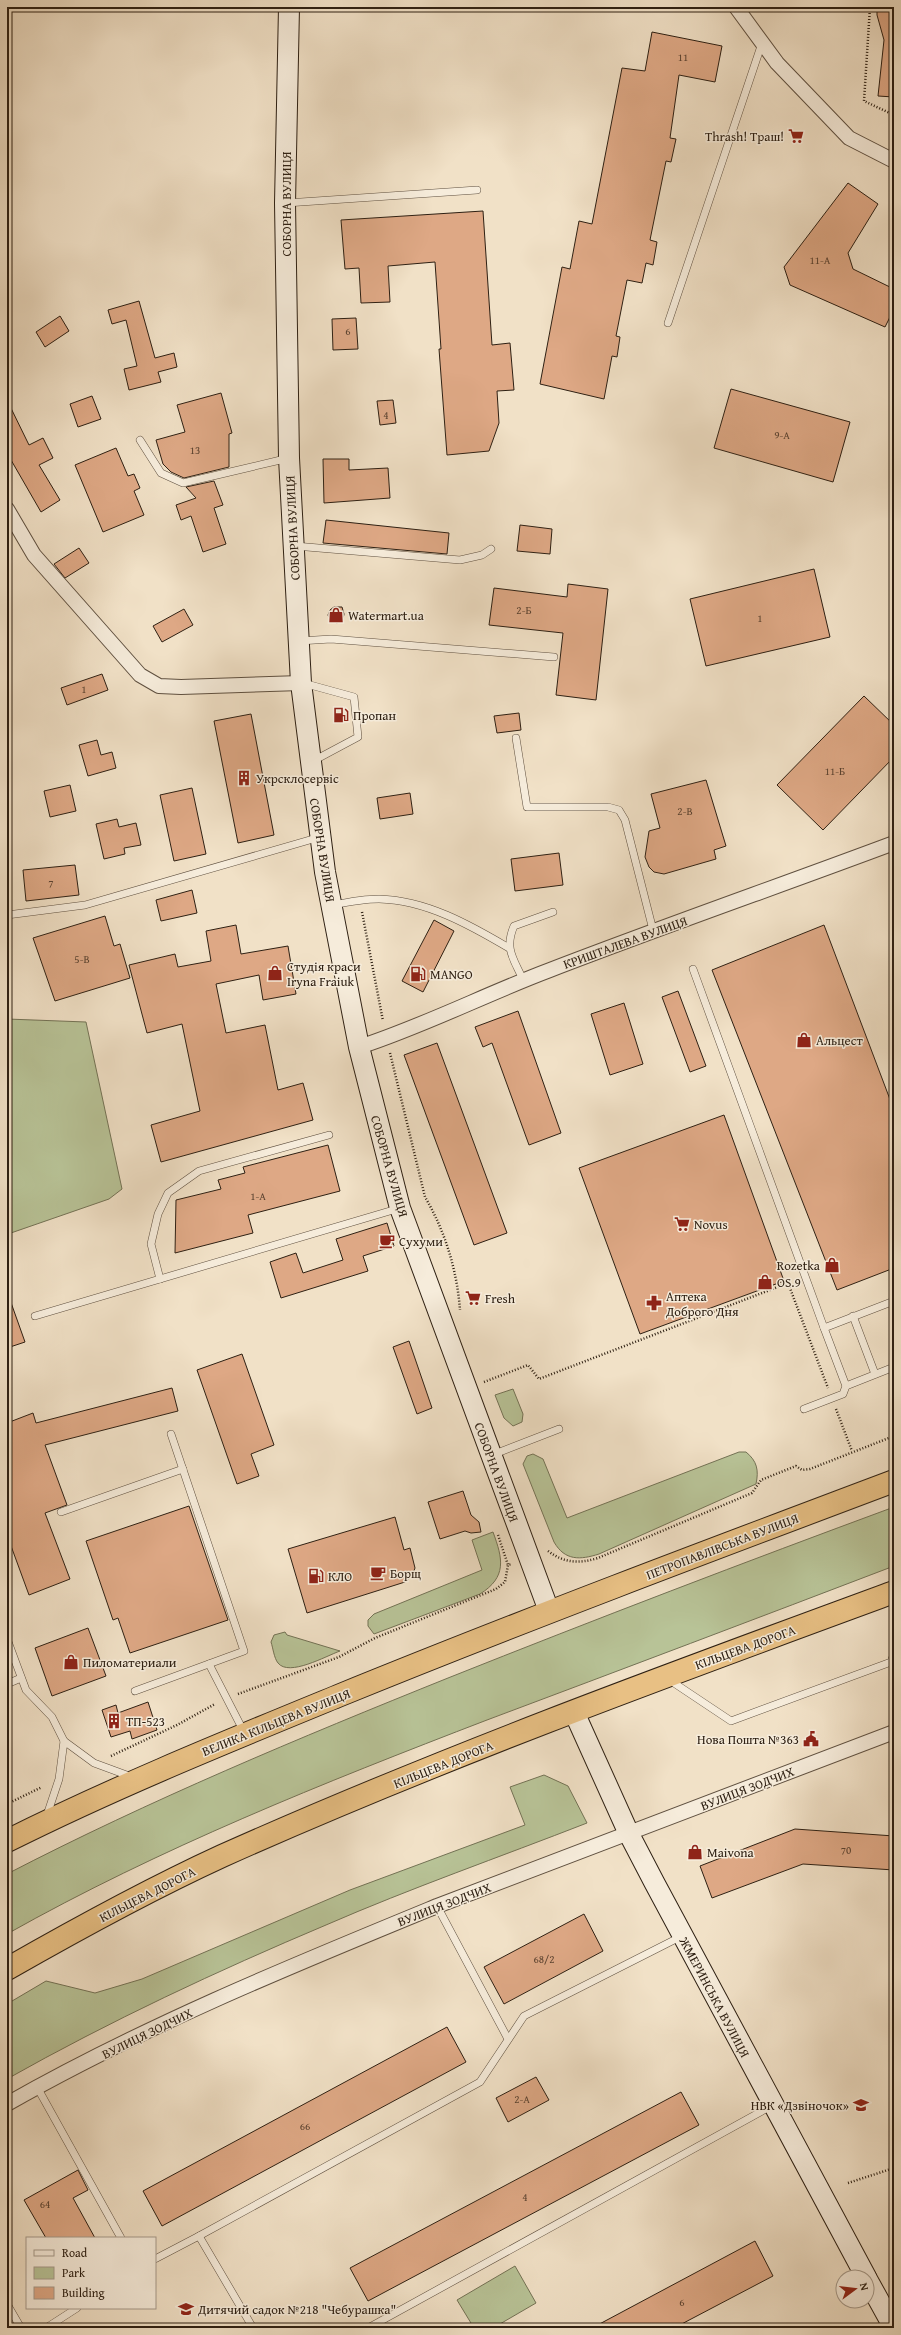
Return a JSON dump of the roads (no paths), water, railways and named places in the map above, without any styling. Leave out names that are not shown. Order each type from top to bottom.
[{"type":"highway","name":"ПЕТРОПАВЛІВСЬКА ВУЛИЦЯ","points":[[549,1611],[894,1481]]},
{"type":"highway","name":"КІЛЬЦЕВА ДОРОГА","points":[[7,1969],[66,1936],[220,1857],[370,1793],[665,1677],[894,1592]]},
{"type":"highway","name":"ВЕЛИКА КІЛЬЦЕВА ВУЛИЦЯ","points":[[7,1841],[140,1779],[245,1734],[549,1611]]},
{"type":"main road","name":"СОБОРНА ВУЛИЦЯ","points":[[289,7],[285,203],[289,458],[297,641],[310,762],[331,905],[359,1047],[400,1208],[549,1611]]},
{"type":"main road","name":"ЖМЕРИНСЬКА ВУЛИЦЯ","points":[[574,1712],[629,1834],[682,1936],[861,2269]]},
{"type":"main road","name":"ЖМЕРИНСЬКА ВУЛИЦЯ","points":[[875,2294],[894,2328]]},
{"type":"street","points":[[736,7],[777,63],[849,138],[894,161]]},
{"type":"street","points":[[7,508],[34,555],[140,675],[159,686],[181,687],[301,683]]},
{"type":"street","name":"КРИШТАЛЕВА ВУЛИЦЯ","points":[[359,1047],[386,1038],[523,980],[653,930],[893,846]]},
{"type":"street","name":"ВУЛИЦЯ ЗОДЧИХ","points":[[7,2104],[37,2087],[172,2019],[437,1906],[894,1732]]},
{"type":"lane","points":[[668,323],[762,43]]},
{"type":"lane","points":[[285,203],[477,190]]},
{"type":"lane","points":[[140,440],[161,473],[183,483],[289,458]]},
{"type":"lane","points":[[293,546],[460,560],[482,555],[491,548]]},
{"type":"lane","points":[[297,641],[332,639],[554,657]]},
{"type":"lane","points":[[301,683],[354,697],[358,738],[310,762]]},
{"type":"lane","points":[[516,738],[527,807],[608,807],[619,810],[625,820],[653,930]]},
{"type":"lane","points":[[7,915],[85,905],[320,837]]},
{"type":"lane","points":[[331,905],[379,899],[399,901],[434,910],[481,932],[509,948]]},
{"type":"lane","points":[[523,980],[509,948],[508,939],[514,926],[553,912]]},
{"type":"lane","points":[[693,970],[846,1386],[843,1394],[804,1409]]},
{"type":"lane","points":[[160,1279],[151,1244],[158,1214],[168,1193],[199,1171],[329,1135]]},
{"type":"lane","points":[[35,1316],[400,1208]]},
{"type":"lane","points":[[824,1328],[853,1316],[893,1304]]},
{"type":"lane","points":[[853,1316],[875,1374]]},
{"type":"lane","points":[[846,1386],[894,1367]]},
{"type":"lane","points":[[492,1455],[559,1429]]},
{"type":"lane","points":[[135,1691],[244,1651],[171,1434]]},
{"type":"lane","points":[[61,1512],[183,1469]]},
{"type":"lane","points":[[7,1639],[21,1678],[29,1694],[52,1717],[64,1741],[94,1763],[140,1779]]},
{"type":"lane","points":[[665,1677],[731,1721],[891,1662],[894,1654]]},
{"type":"lane","points":[[209,1664],[245,1734]]},
{"type":"lane","points":[[7,1684],[21,1678]]},
{"type":"lane","points":[[44,1823],[60,1778],[64,1741]]},
{"type":"lane","points":[[437,1906],[508,2039]]},
{"type":"lane","points":[[156,2258],[480,2082],[524,2016],[682,1936]]},
{"type":"lane","points":[[37,2087],[120,2237]]},
{"type":"lane","points":[[368,2328],[773,2105]]},
{"type":"lane","points":[[199,2236],[253,2328]]},
{"type":"lane","points":[[7,2304],[21,2328]]},
{"type":"lane","points":[[46,2328],[75,2309]]},
{"type":"place","name":"Thrash! Траш!","points":[[796,136]]},
{"type":"place","name":"Watermart.ua","points":[[336,615]]},
{"type":"place","name":"Пропан","points":[[341,715]]},
{"type":"place","name":"Укрсклосервіс","points":[[244,778]]},
{"type":"place","name":"Студія краси Iryna Fraiuk","points":[[275,973]]},
{"type":"place","name":"MANGO","points":[[418,974]]},
{"type":"place","name":"Альцест","points":[[804,1040]]},
{"type":"place","name":"Novus","points":[[682,1224]]},
{"type":"place","name":"Сухуми","points":[[387,1241]]},
{"type":"place","name":"Rozetka","points":[[832,1265]]},
{"type":"place","name":"OS.9","points":[[765,1282]]},
{"type":"place","name":"Fresh","points":[[473,1298]]},
{"type":"place","name":"Аптека Доброго Дня","points":[[654,1303]]},
{"type":"place","name":"Борщ","points":[[378,1573]]},
{"type":"place","name":"КЛО","points":[[316,1576]]},
{"type":"place","name":"Пиломатериали","points":[[71,1662]]},
{"type":"place","name":"ТП-523","points":[[114,1721]]},
{"type":"place","name":"Нова Пошта №363","points":[[811,1739]]},
{"type":"place","name":"Maivona","points":[[695,1852]]},
{"type":"place","name":"НВК «Дзвіночок»","points":[[861,2105]]},
{"type":"place","name":"Дитячий садок №218 \"Чебурашка\"","points":[[186,2309]]}]
